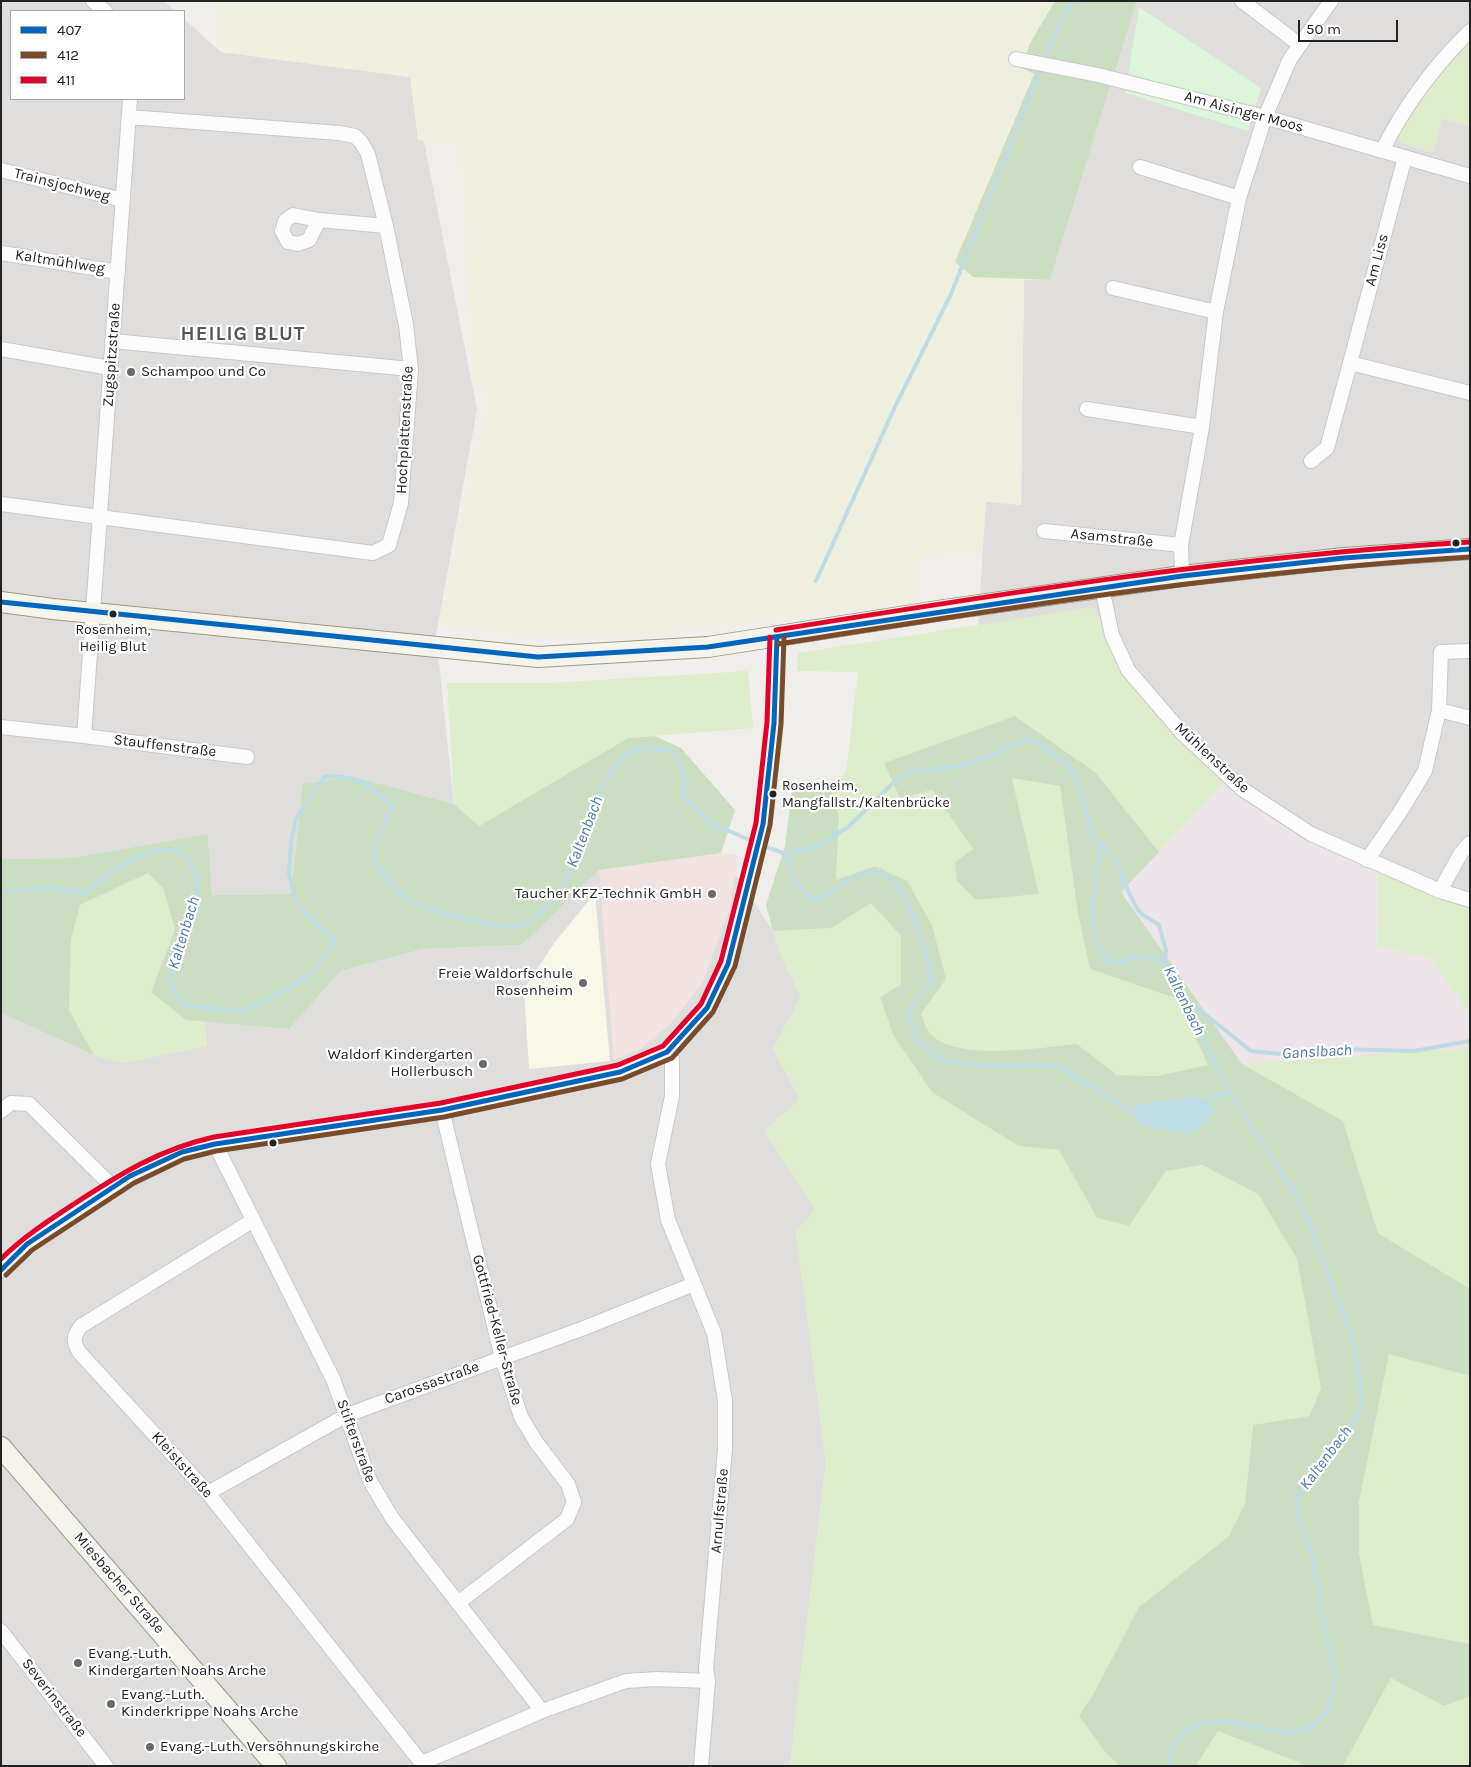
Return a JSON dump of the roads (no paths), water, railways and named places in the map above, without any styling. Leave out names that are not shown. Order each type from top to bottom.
[{"type":"main road","points":[[1,602],[538,657],[708,647],[944,610],[1182,576],[1344,558],[1470,549]]},
{"type":"main road","name":"Miesbacher Straße","points":[[1,1447],[276,1766]]},
{"type":"street","points":[[93,1],[104,10]]},
{"type":"street","points":[[1242,1],[1300,45]]},
{"type":"street","points":[[1182,576],[1181,545],[1202,427],[1216,312],[1239,198],[1265,117],[1290,59],[1331,1]]},
{"type":"street","points":[[1382,151],[1401,113],[1444,57],[1470,31]]},
{"type":"street","name":"Am Aisinger Moos","points":[[1016,59],[1034,61],[1265,117],[1470,176]]},
{"type":"street","name":"Zugspitzstraße","points":[[93,612],[130,100]]},
{"type":"street","name":"Hochplattenstraße","points":[[1,504],[373,553],[388,545],[401,503],[410,369],[406,325],[386,226],[368,154],[361,142],[355,136],[129,117]]},
{"type":"street","name":"Am Liss","points":[[1311,461],[1327,448],[1405,158]]},
{"type":"street","points":[[1140,167],[1239,198]]},
{"type":"street","name":"Trainsjochweg","points":[[1,170],[123,200]]},
{"type":"street","points":[[319,220],[386,226]]},
{"type":"street","name":"Kaltmühlweg","points":[[1,253],[118,272]]},
{"type":"street","points":[[1113,288],[1216,312]]},
{"type":"street","points":[[112,341],[410,369]]},
{"type":"street","points":[[1,349],[110,368]]},
{"type":"street","points":[[1350,363],[1470,393]]},
{"type":"street","points":[[1087,409],[1202,427]]},
{"type":"street","name":"Asamstraße","points":[[1044,531],[1181,545]]},
{"type":"street","name":"Mühlenstraße","points":[[1102,588],[1112,635],[1128,670],[1183,734],[1242,789],[1311,834],[1366,860],[1440,891],[1470,900]]},
{"type":"street","points":[[84,736],[93,612]]},
{"type":"street","points":[[1,1270],[27,1244],[113,1187],[160,1160],[214,1144],[442,1110],[620,1072],[666,1052],[707,1008],[728,964],[763,824],[774,722],[777,637]]},
{"type":"street","points":[[1366,860],[1400,812],[1425,771],[1438,710],[1441,652],[1470,650]]},
{"type":"street","points":[[1438,710],[1470,718]]},
{"type":"street","name":"Stauffenstraße","points":[[1,727],[247,757]]},
{"type":"street","points":[[1440,891],[1461,854],[1470,843]]},
{"type":"street","name":"Arnulfstraße","points":[[666,1052],[672,1059],[672,1096],[658,1164],[668,1220],[714,1333],[725,1401],[725,1449],[706,1669],[708,1681],[701,1766]]},
{"type":"street","points":[[1,1111],[11,1103],[29,1104],[113,1187]]},
{"type":"street","name":"Gottfried-Keller-Straße","points":[[442,1110],[502,1358],[521,1417],[536,1442],[568,1484],[574,1502],[567,1519],[458,1603]]},
{"type":"street","name":"Stifterstraße","points":[[214,1144],[333,1380],[370,1481],[378,1497],[542,1711]]},
{"type":"street","name":"Kleiststraße","points":[[252,1221],[81,1326],[74,1337],[74,1343],[79,1352],[208,1493],[423,1764]]},
{"type":"street","name":"Carossastraße","points":[[208,1493],[347,1415],[584,1328],[694,1284]]},
{"type":"street","name":"Severinstraße","points":[[1,1631],[106,1766]]},
{"type":"street","points":[[423,1764],[542,1711],[626,1681],[657,1679],[708,1681]]},
{"type":"water","points":[[1201,1096],[1213,1107],[1215,1113],[1196,1131],[1185,1134],[1143,1126],[1129,1110],[1145,1103]]},
{"type":"waterway","points":[[816,581],[894,409],[951,294],[1053,39],[1073,1]]},
{"type":"waterway","name":"Kaltenbach","points":[[761,845],[786,854],[819,846],[848,827],[891,785],[909,772],[961,766],[990,756],[1011,744],[1025,740],[1040,744],[1065,762],[1077,777],[1095,842],[1110,852],[1140,912],[1159,925],[1166,950],[1165,961],[1228,1090],[1297,1196],[1309,1222],[1352,1338],[1359,1372],[1362,1405],[1347,1437],[1304,1486],[1296,1500],[1301,1525],[1314,1564],[1325,1630],[1336,1679],[1328,1711],[1309,1728],[1289,1733],[1223,1721],[1199,1724],[1181,1735],[1170,1753],[1169,1766]]},
{"type":"waterway","name":"Kaltenbach","points":[[1,892],[50,888],[84,893],[106,876],[136,858],[167,849],[180,852],[190,862],[197,875],[198,883],[195,906],[169,979],[177,998],[187,1006],[243,1011],[283,992],[312,973],[335,941],[296,903],[289,874],[291,842],[296,819],[324,777],[355,779],[370,787],[393,807],[379,835],[373,856],[380,870],[395,889],[412,902],[423,907],[487,924],[516,926],[527,923],[553,902],[567,880],[580,837],[608,777],[628,754],[639,749],[653,748],[676,753],[684,777],[684,798],[712,824],[755,842]]},
{"type":"waterway","points":[[1102,843],[1093,903],[1095,932],[1100,947],[1107,960],[1118,963],[1135,956],[1165,961]]},
{"type":"waterway","points":[[786,854],[795,881],[811,899],[829,894],[849,880],[866,873],[881,873],[893,882],[901,893],[915,922],[933,979],[908,1012],[917,1041],[944,1061],[985,1066],[1057,1065],[1129,1110],[1134,1110]]},
{"type":"waterway","name":"Ganslbach","points":[[1184,997],[1251,1051],[1292,1055],[1338,1049],[1414,1051],[1469,1041]]},
{"type":"waterway","points":[[1206,1103],[1228,1090]]},
{"type":"place","name":"Schampoo und Co","points":[[131,372]]},
{"type":"place","name":"Rosenheim, Heilig Blut","points":[[113,614]]},
{"type":"place","name":"Rosenheim, Mangfallstr./Kaltenbrücke","points":[[773,794]]},
{"type":"place","name":"Taucher KFZ-Technik GmbH","points":[[712,894]]},
{"type":"place","name":"Freie Waldorfschule Rosenheim","points":[[583,983]]},
{"type":"place","name":"Waldorf Kindergarten Hollerbusch","points":[[483,1064]]},
{"type":"place","name":"Evang.-Luth. Kindergarten Noahs Arche","points":[[78,1663]]},
{"type":"place","name":"Evang.-Luth. Kinderkrippe Noahs Arche","points":[[111,1704]]},
{"type":"place","name":"Evang.-Luth. Versöhnungskirche","points":[[150,1747]]},
{"type":"district","name":"HEILIG BLUT","points":[[243,334]]}]
